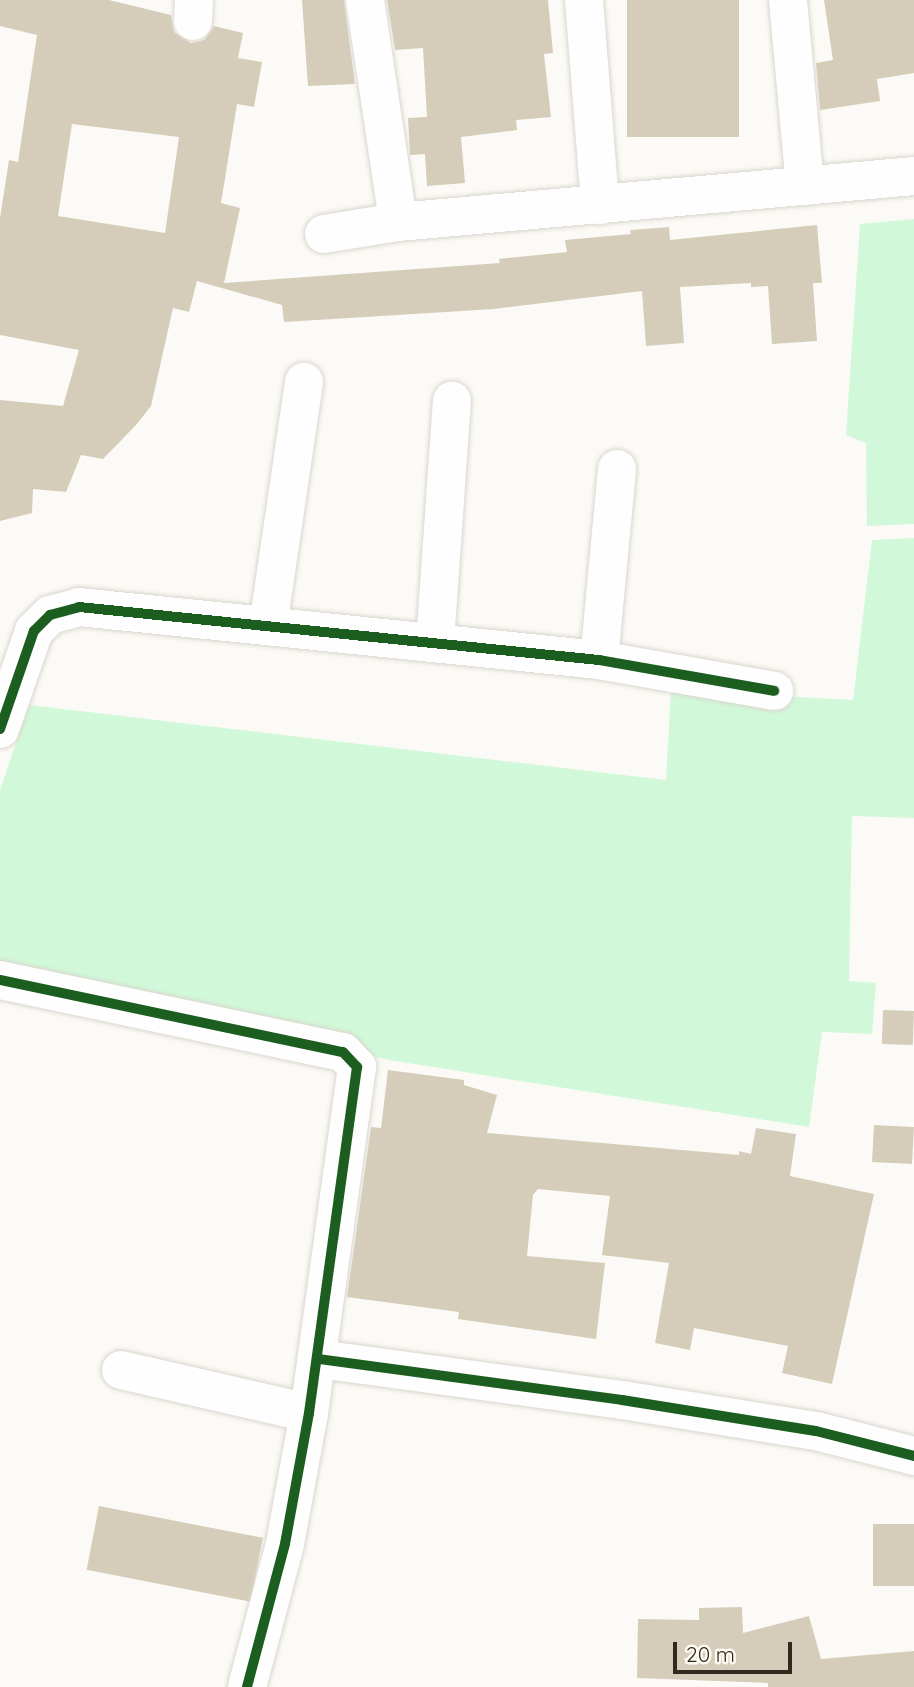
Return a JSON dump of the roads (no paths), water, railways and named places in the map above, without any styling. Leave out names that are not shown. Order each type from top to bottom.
[{"type":"street","points":[[365,0],[398,222]]},
{"type":"street","points":[[584,0],[600,205]]},
{"type":"street","points":[[788,0],[805,186]]},
{"type":"street","points":[[324,234],[398,222],[914,176]]},
{"type":"street","points":[[268,626],[304,382]]},
{"type":"street","points":[[435,643],[452,401]]},
{"type":"street","points":[[599,660],[617,469]]},
{"type":"street","points":[[0,729],[34,631],[50,615],[79,607],[599,660],[774,691]]},
{"type":"street","points":[[0,980],[343,1052],[357,1067],[319,1359],[285,1544],[247,1687]]},
{"type":"street","points":[[319,1359],[622,1400],[816,1432],[914,1456]]},
{"type":"street","points":[[121,1370],[309,1413]]}]
